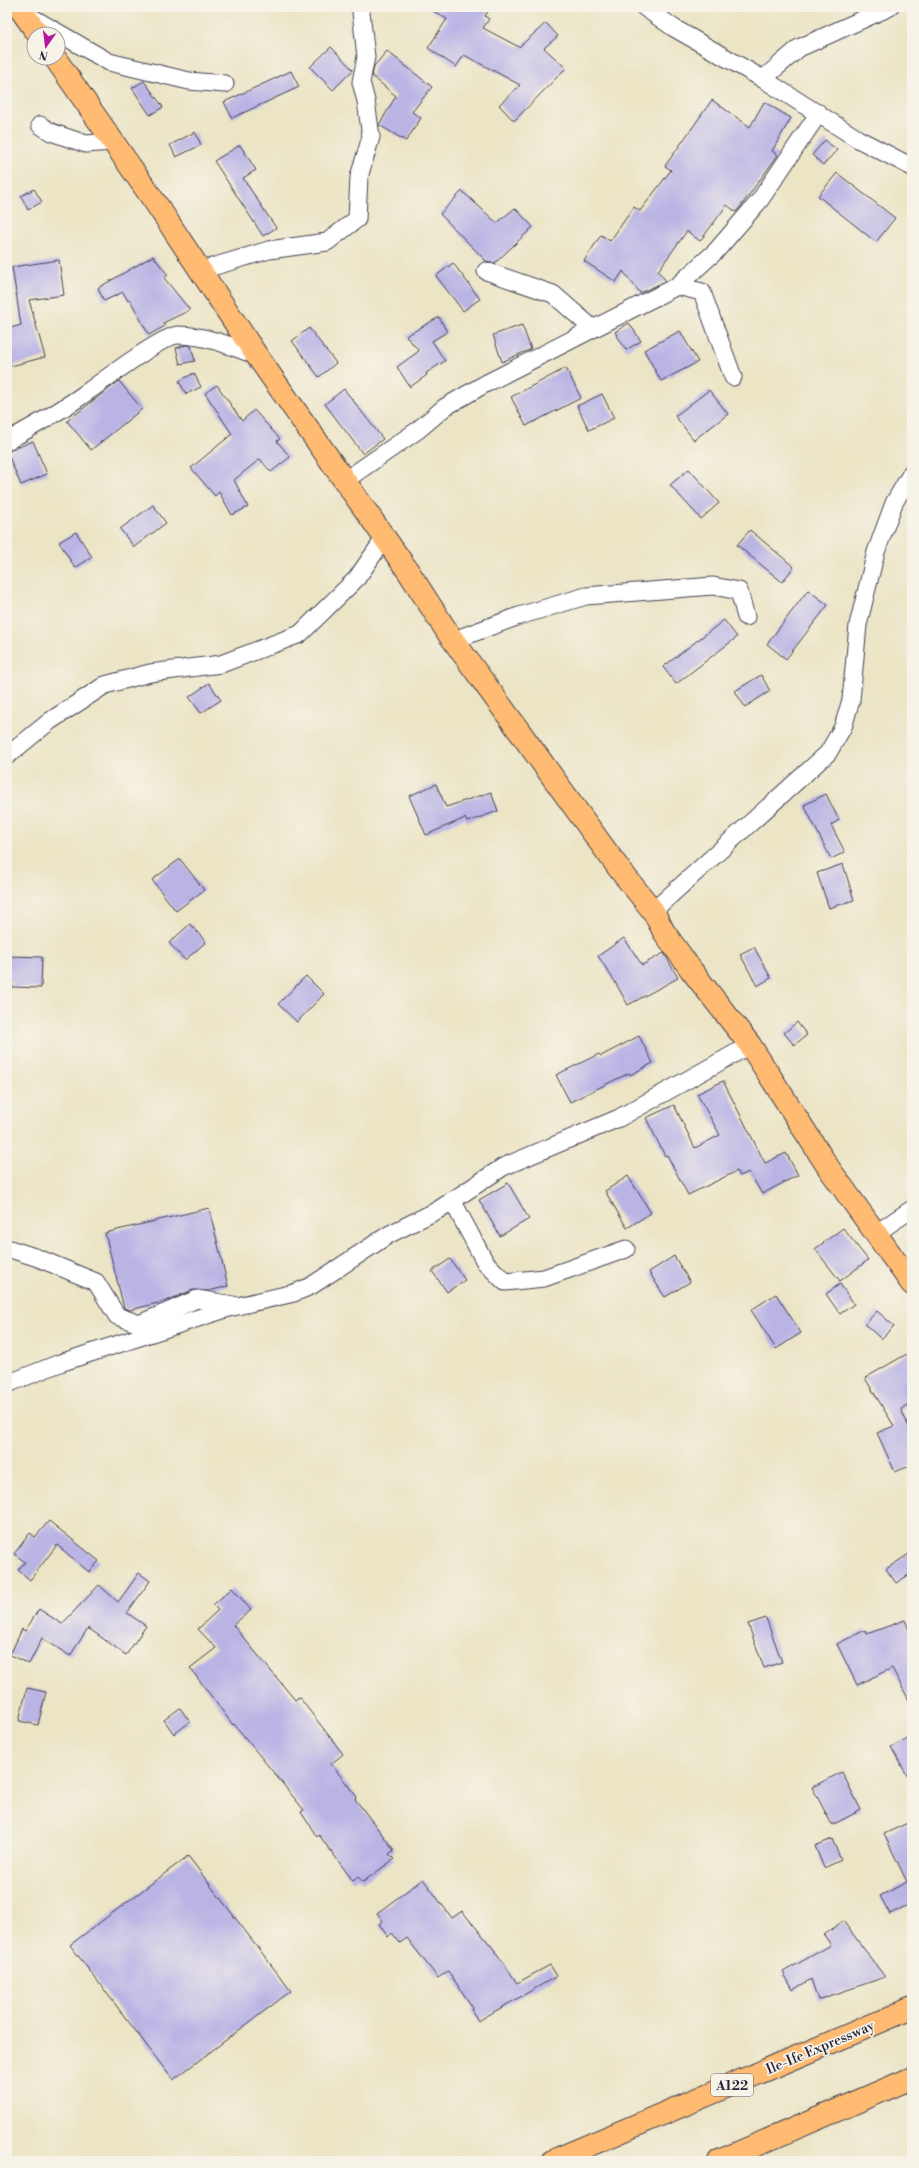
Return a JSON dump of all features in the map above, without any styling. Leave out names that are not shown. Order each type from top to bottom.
[{"type":"main road","points":[[21,9],[33,26]]},
{"type":"main road","points":[[60,66],[202,270],[257,356],[454,640],[620,870],[653,911],[664,932],[688,965],[750,1045],[828,1167],[912,1284]]},
{"type":"main road","name":"Ile-Ife Expressway","points":[[552,2161],[912,2008]]},
{"type":"main road","points":[[718,2161],[912,2078]]},
{"type":"street","points":[[646,7],[674,28],[763,79],[790,97],[820,113],[858,139],[912,167]]},
{"type":"street","points":[[763,79],[799,48],[890,7]]},
{"type":"street","points":[[21,9],[109,62],[189,81],[225,84]]},
{"type":"street","points":[[202,270],[270,250],[327,242],[357,219],[359,177],[371,137],[366,101],[361,82],[366,57],[361,12]]},
{"type":"street","points":[[344,481],[418,430],[445,407],[485,384],[592,328],[677,286],[716,251],[760,200],[820,113]]},
{"type":"street","points":[[40,125],[51,132],[86,144],[112,142]]},
{"type":"street","points":[[486,271],[553,294],[592,328]]},
{"type":"street","points":[[677,286],[702,292],[733,377]]},
{"type":"street","points":[[7,440],[36,426],[90,390],[115,371],[176,335],[219,341],[257,356]]},
{"type":"street","points":[[653,911],[828,753],[843,727],[851,700],[858,625],[876,552],[894,503],[912,472]]},
{"type":"street","points":[[7,756],[50,721],[105,685],[150,672],[221,664],[300,634],[357,578],[384,539]]},
{"type":"street","points":[[454,640],[519,616],[586,596],[713,586],[739,591],[746,617]]},
{"type":"street","points":[[7,1384],[60,1363],[239,1306],[288,1295],[311,1286],[388,1235],[452,1200],[503,1167],[619,1118],[750,1045]]},
{"type":"street","points":[[452,1200],[485,1262],[505,1282],[544,1278],[626,1249]]},
{"type":"street","points":[[875,1234],[912,1209]]},
{"type":"street","points":[[7,1248],[38,1258],[96,1282],[117,1316],[139,1324],[197,1299],[239,1306]]},
{"type":"building","points":[[426,7],[491,7],[485,16],[489,19],[483,28],[519,47],[546,23],[558,36],[544,48],[566,68],[514,121],[499,105],[520,85],[464,55],[456,67],[428,48],[447,19]]},
{"type":"building","points":[[331,47],[353,70],[333,90],[310,67]]},
{"type":"building","points":[[387,51],[432,87],[412,112],[421,118],[406,141],[379,125],[396,96],[372,76],[374,66]]},
{"type":"building","points":[[291,71],[299,87],[232,118],[224,102]]},
{"type":"building","points":[[144,81],[163,107],[150,115],[132,88]]},
{"type":"building","points":[[712,100],[750,127],[764,102],[791,118],[772,151],[778,155],[736,212],[727,205],[700,241],[687,231],[658,271],[666,281],[640,293],[623,271],[616,282],[584,261],[601,235],[610,241],[634,207],[640,211],[671,170],[665,166]]},
{"type":"building","points":[[195,132],[201,145],[176,157],[170,145]]},
{"type":"building","points":[[825,140],[837,150],[823,165],[812,155]]},
{"type":"building","points":[[240,145],[256,170],[243,178],[276,228],[263,236],[214,161]]},
{"type":"building","points":[[837,173],[895,218],[876,242],[818,196]]},
{"type":"building","points":[[34,189],[42,202],[28,210],[21,196]]},
{"type":"building","points":[[462,191],[497,223],[515,208],[533,227],[495,263],[486,261],[440,214]]},
{"type":"building","points":[[153,256],[168,275],[164,278],[190,310],[163,323],[165,326],[149,335],[130,300],[128,301],[123,292],[104,301],[98,288]]},
{"type":"building","points":[[59,260],[64,295],[29,300],[45,357],[7,367],[7,329],[21,325],[12,267]]},
{"type":"building","points":[[453,263],[480,299],[463,311],[436,276]]},
{"type":"building","points":[[439,317],[447,332],[432,341],[445,361],[426,373],[427,375],[410,387],[397,367],[419,351],[406,336]]},
{"type":"building","points":[[629,323],[641,341],[626,350],[615,332]]},
{"type":"building","points":[[522,325],[531,349],[502,362],[493,335]]},
{"type":"building","points":[[309,328],[336,363],[319,377],[292,341]]},
{"type":"building","points":[[680,331],[698,362],[661,381],[644,350]]},
{"type":"building","points":[[186,345],[191,346],[195,361],[180,364],[176,348]]},
{"type":"building","points":[[566,368],[581,398],[526,426],[511,397]]},
{"type":"building","points":[[194,373],[201,387],[186,394],[179,381]]},
{"type":"building","points":[[119,381],[142,409],[91,450],[67,421]]},
{"type":"building","points":[[217,385],[242,421],[254,410],[280,439],[277,441],[290,457],[271,472],[260,459],[234,480],[248,507],[232,515],[219,492],[215,496],[191,468],[232,434],[205,393]]},
{"type":"building","points":[[344,389],[383,439],[363,454],[325,404]]},
{"type":"building","points":[[709,390],[728,414],[694,440],[675,416]]},
{"type":"building","points":[[602,394],[614,418],[589,430],[577,406]]},
{"type":"building","points":[[33,441],[47,474],[21,485],[7,452]]},
{"type":"building","points":[[689,469],[719,503],[701,519],[670,485]]},
{"type":"building","points":[[153,505],[166,523],[134,547],[120,529]]},
{"type":"building","points":[[750,530],[794,567],[782,582],[737,545]]},
{"type":"building","points":[[76,532],[92,557],[75,568],[59,542]]},
{"type":"building","points":[[808,590],[828,605],[786,659],[767,644]]},
{"type":"building","points":[[724,620],[737,637],[676,684],[663,667]]},
{"type":"building","points":[[761,675],[770,691],[745,707],[735,691]]},
{"type":"building","points":[[209,683],[221,700],[201,713],[189,697]]},
{"type":"building","points":[[436,784],[446,807],[491,792],[498,811],[467,822],[465,818],[426,835],[409,796]]},
{"type":"building","points":[[826,794],[839,820],[831,825],[845,852],[831,859],[804,805]]},
{"type":"building","points":[[180,859],[204,890],[176,911],[152,880]]},
{"type":"building","points":[[843,864],[854,900],[829,908],[817,873]]},
{"type":"building","points":[[190,924],[206,942],[185,960],[169,943]]},
{"type":"building","points":[[624,938],[642,965],[664,953],[678,978],[628,1005],[598,956]]},
{"type":"building","points":[[754,947],[771,978],[757,986],[740,954]]},
{"type":"building","points":[[8,956],[42,957],[41,988],[12,987],[12,981],[7,980]]},
{"type":"building","points":[[306,976],[324,994],[297,1022],[278,1004]]},
{"type":"building","points":[[797,1022],[807,1035],[794,1045],[784,1033]]},
{"type":"building","points":[[639,1036],[653,1063],[570,1102],[556,1075],[599,1054],[601,1056]]},
{"type":"building","points":[[723,1081],[765,1163],[786,1153],[798,1175],[762,1194],[749,1172],[740,1176],[737,1171],[688,1195],[667,1155],[665,1156],[646,1118],[674,1105],[695,1148],[720,1135],[697,1094]]},
{"type":"building","points":[[628,1176],[651,1213],[627,1228],[605,1191]]},
{"type":"building","points":[[508,1183],[529,1219],[500,1236],[479,1200]]},
{"type":"building","points":[[209,1208],[228,1286],[209,1291],[193,1290],[166,1301],[130,1310],[124,1308],[105,1233]]},
{"type":"building","points":[[843,1228],[868,1260],[840,1281],[815,1249]]},
{"type":"building","points":[[674,1256],[690,1282],[665,1297],[649,1272]]},
{"type":"building","points":[[450,1259],[465,1280],[447,1292],[432,1271]]},
{"type":"building","points":[[840,1284],[854,1304],[840,1314],[826,1294]]},
{"type":"building","points":[[776,1294],[801,1333],[776,1349],[751,1310]]},
{"type":"building","points":[[877,1311],[894,1326],[881,1339],[865,1324]]},
{"type":"building","points":[[912,1351],[912,1402],[901,1409],[912,1434],[912,1465],[895,1472],[877,1433],[894,1426],[865,1378]]},
{"type":"building","points":[[49,1521],[99,1561],[89,1572],[57,1545],[30,1580],[18,1570],[25,1562],[14,1554],[30,1533],[35,1537]]},
{"type":"building","points":[[912,1552],[912,1573],[896,1583],[886,1569]]},
{"type":"building","points":[[139,1573],[150,1581],[127,1613],[146,1626],[126,1655],[88,1628],[70,1656],[42,1638],[29,1664],[10,1655],[22,1629],[25,1631],[39,1609],[62,1624],[99,1585],[118,1602]]},
{"type":"building","points":[[232,1588],[251,1610],[233,1625],[295,1700],[299,1697],[343,1754],[331,1764],[357,1797],[355,1799],[394,1850],[389,1854],[394,1859],[363,1882],[358,1877],[353,1881],[319,1835],[317,1837],[301,1812],[304,1810],[234,1724],[233,1725],[190,1668],[216,1648],[198,1629],[218,1610],[213,1605]]},
{"type":"building","points":[[766,1618],[782,1662],[764,1668],[748,1624]]},
{"type":"building","points":[[905,1620],[912,1638],[912,1706],[892,1668],[857,1685],[837,1644],[865,1630],[867,1634]]},
{"type":"building","points":[[27,1688],[46,1692],[38,1725],[19,1721]]},
{"type":"building","points":[[180,1708],[190,1722],[174,1734],[164,1720]]},
{"type":"building","points":[[912,1736],[912,1784],[891,1747]]},
{"type":"building","points":[[842,1772],[861,1810],[832,1825],[812,1787]]},
{"type":"building","points":[[912,1821],[912,1903],[890,1914],[880,1896],[907,1882],[884,1834]]},
{"type":"building","points":[[832,1839],[841,1860],[824,1868],[815,1846]]},
{"type":"building","points":[[188,1856],[291,1991],[173,2080],[70,1945]]},
{"type":"building","points":[[423,1879],[452,1918],[462,1911],[493,1948],[517,1983],[550,1965],[557,1976],[478,2021],[471,2009],[473,2008],[448,1971],[438,1978],[407,1938],[400,1943],[392,1933],[388,1937],[379,1924],[383,1921],[377,1913]]},
{"type":"building","points":[[843,1921],[885,1977],[818,2000],[811,1979],[793,1990],[783,1972],[831,1945],[824,1935]]}]
